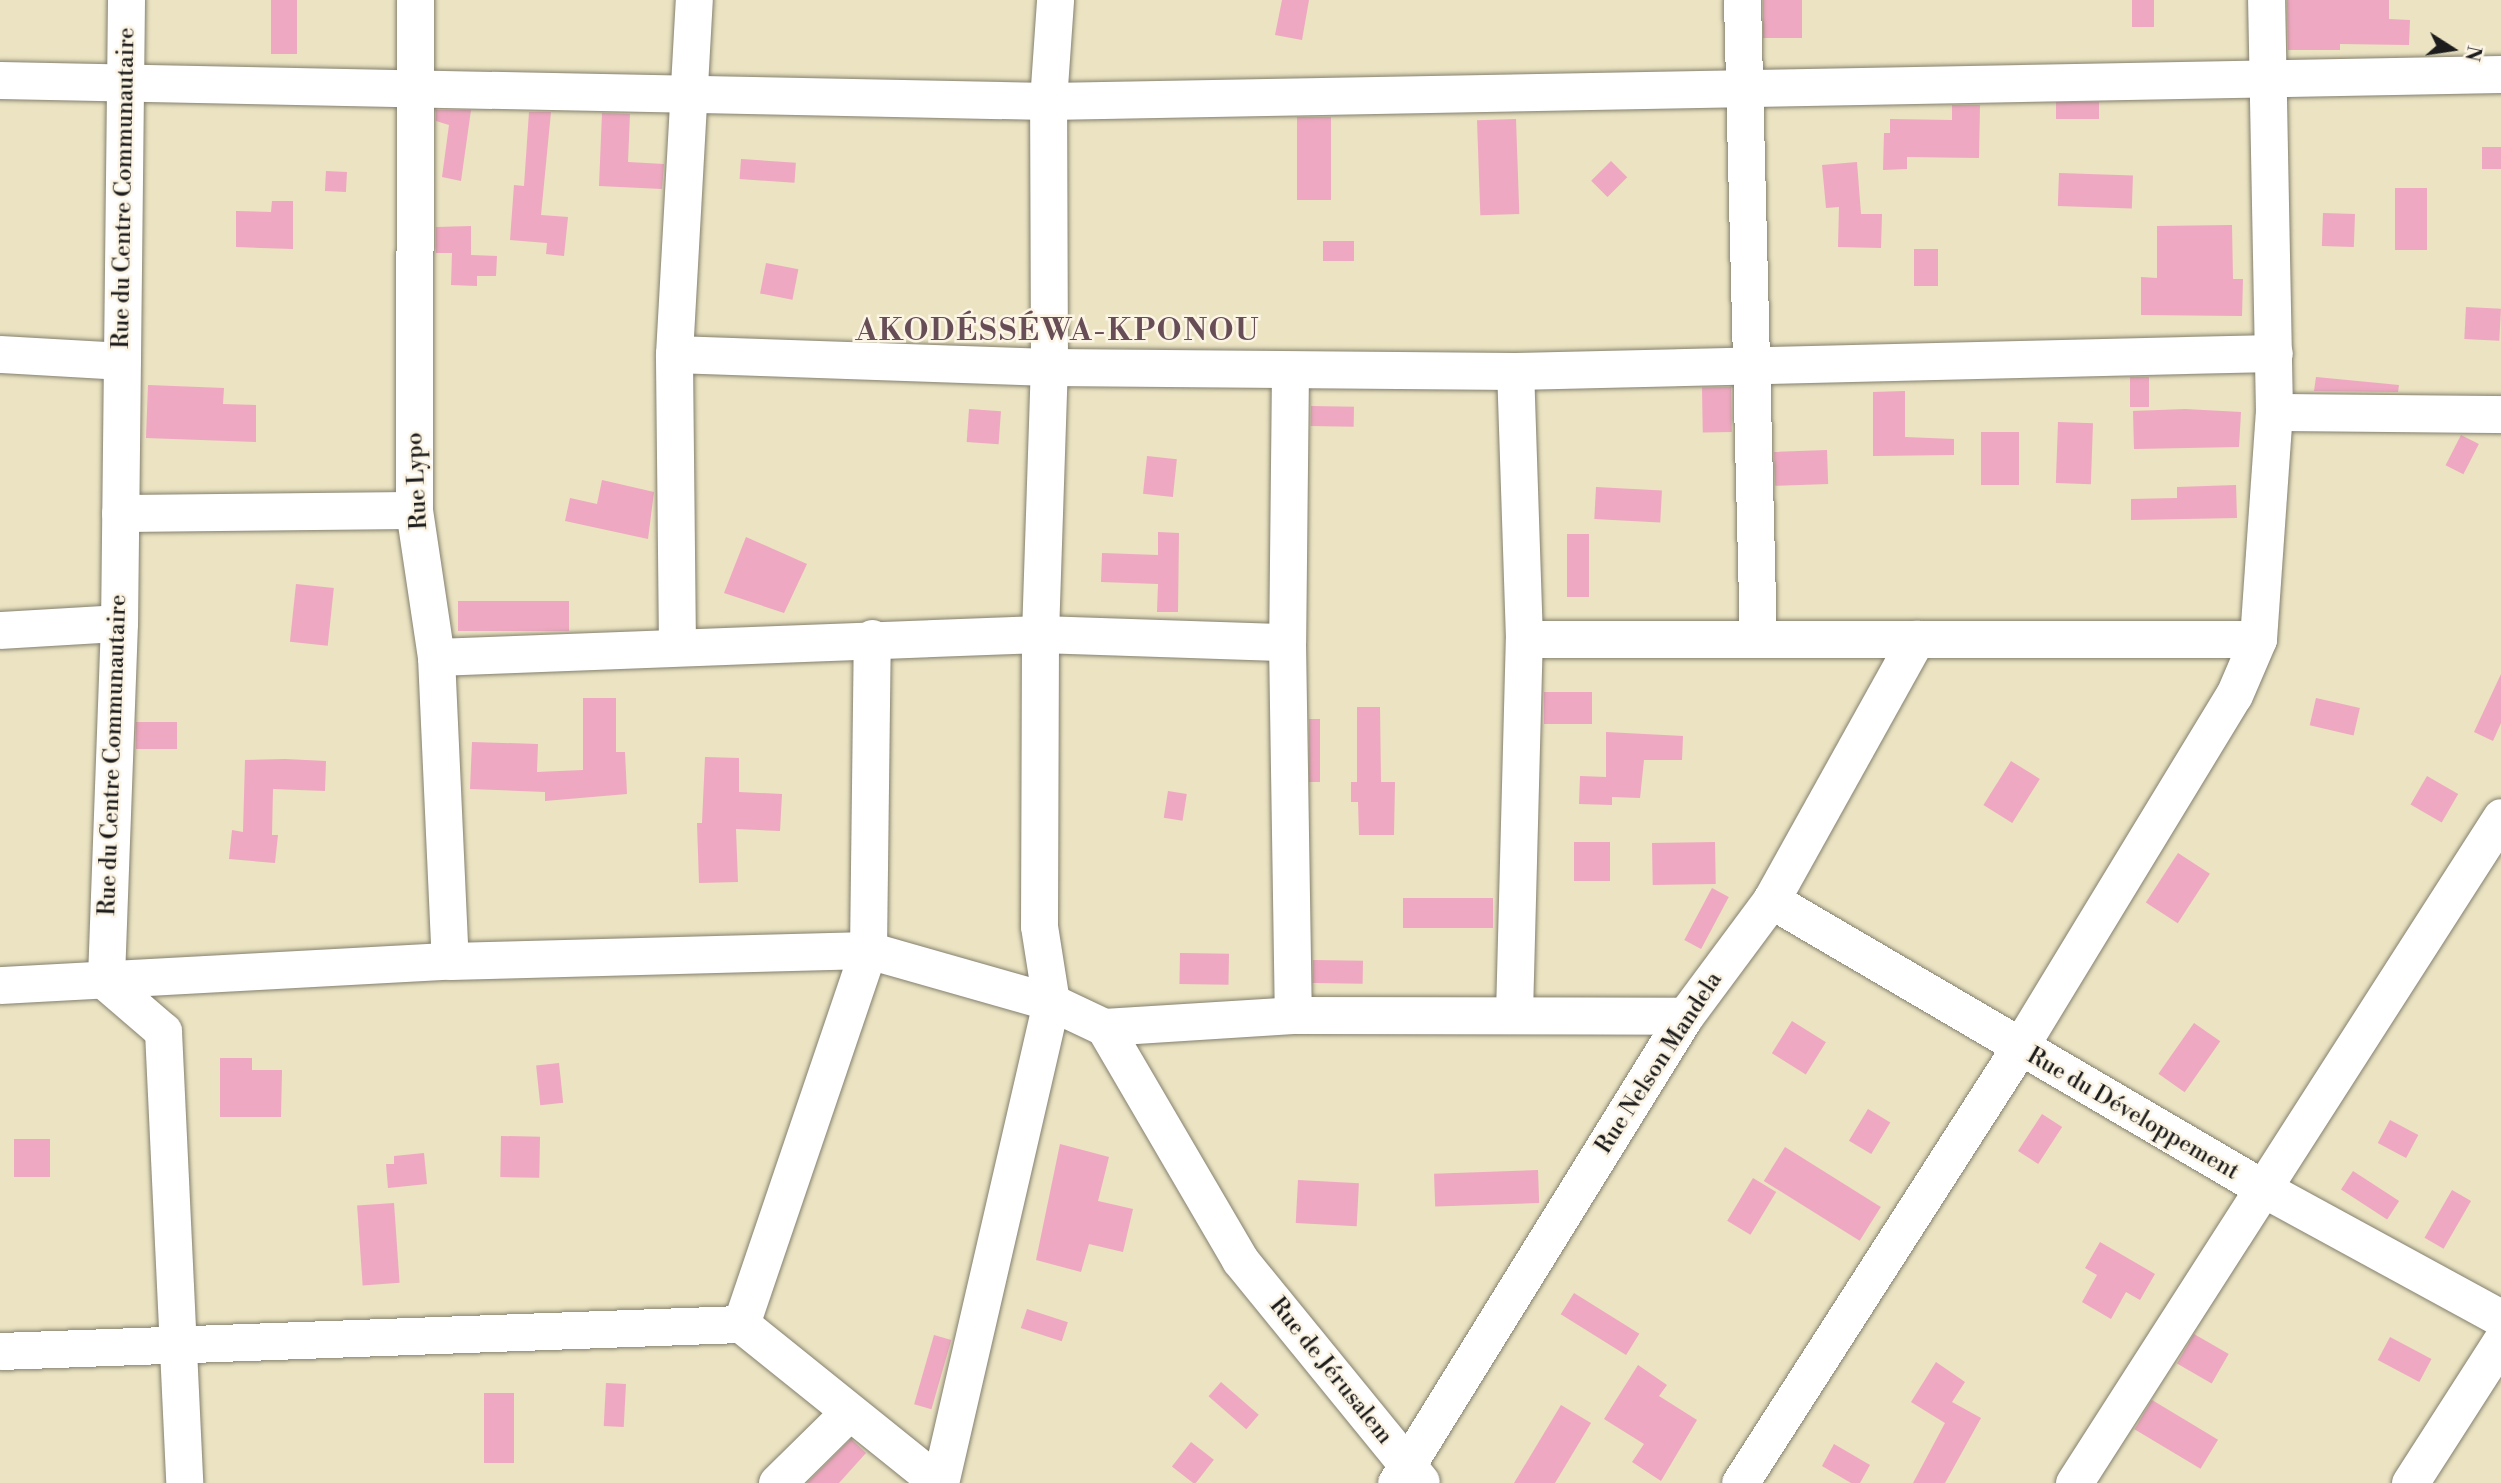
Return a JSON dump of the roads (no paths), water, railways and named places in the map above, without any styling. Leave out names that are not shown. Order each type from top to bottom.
[{"type":"street","name":"Rue du Centre Communautaire","points":[[106,982],[119,623],[126,0]]},
{"type":"street","name":"Rue Lypo","points":[[415,0],[414,510],[436,657],[450,961]]},
{"type":"street","points":[[677,647],[674,354],[694,0]]},
{"type":"street","points":[[0,1351],[741,1324],[939,1483],[1051,1002],[1039,926],[1040,634],[1049,367],[1048,101],[1055,0]]},
{"type":"street","points":[[1742,0],[1741,85],[1758,639]]},
{"type":"street","points":[[1740,1483],[2019,1048],[2234,695],[2258,639],[2274,412],[2266,0]]},
{"type":"street","points":[[0,80],[1048,101],[1741,85],[2501,74]]},
{"type":"street","points":[[0,354],[122,361]]},
{"type":"street","points":[[674,354],[1049,367],[1515,371],[1750,363],[2274,354]]},
{"type":"street","points":[[1290,370],[1287,642],[1293,1015]]},
{"type":"street","points":[[1514,1014],[1524,639],[1515,371]]},
{"type":"street","points":[[2274,412],[2501,414]]},
{"type":"street","points":[[120,513],[414,510]]},
{"type":"street","points":[[0,630],[119,623]]},
{"type":"street","points":[[436,657],[872,638],[1040,634],[1287,642]]},
{"type":"street","points":[[741,1324],[869,950],[872,638]]},
{"type":"street","points":[[1524,639],[2258,639]]},
{"type":"street","name":"Rue Nelson Mandela","points":[[1408,1477],[1685,1016],[1771,900],[1916,639]]},
{"type":"street","points":[[2074,1483],[2266,1190],[2501,817]]},
{"type":"street","name":"Rue du Développement","points":[[1771,900],[2019,1048],[2266,1190],[2501,1318]]},
{"type":"street","points":[[0,985],[106,982],[450,961],[869,950],[1051,1002],[1104,1027],[1293,1015],[1685,1016]]},
{"type":"street","points":[[106,982],[163,1031],[180,1344],[184,1483]]},
{"type":"street","name":"Rue de Jérusalem","points":[[1104,1027],[1240,1260],[1408,1477]]},
{"type":"street","points":[[2410,1483],[2501,1340]]},
{"type":"street","points":[[777,1483],[849,1412]]},
{"type":"district","name":"AKODÉSSÉWA-KPONOU","points":[[1058,331]]}]
